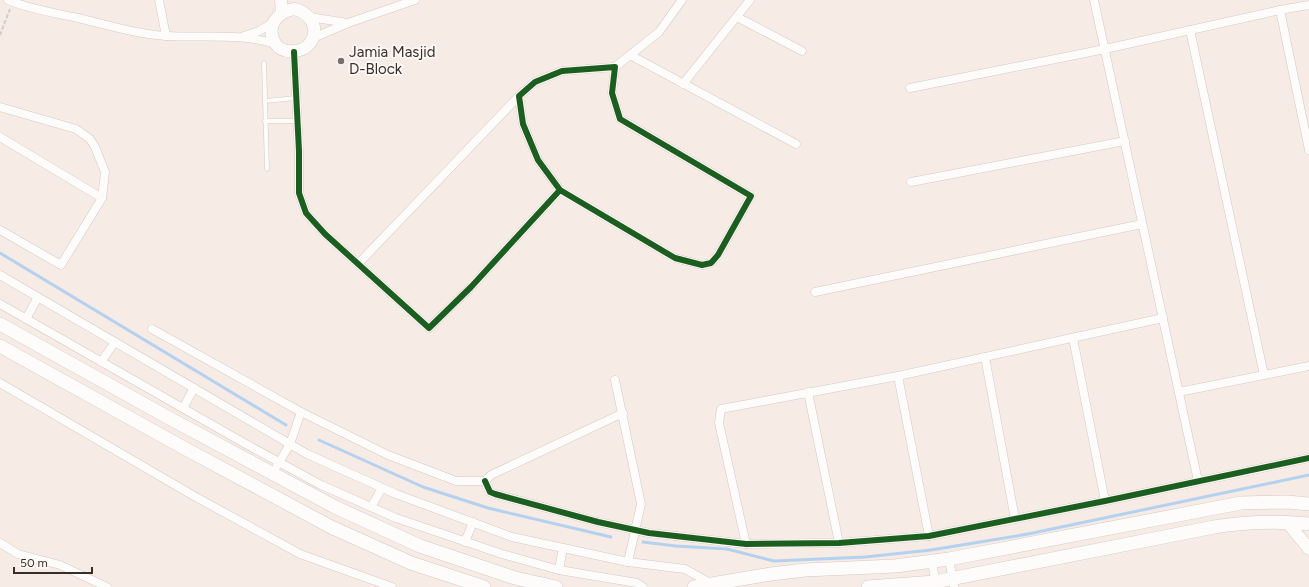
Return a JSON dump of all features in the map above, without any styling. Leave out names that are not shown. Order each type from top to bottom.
[{"type":"main road","points":[[0,324],[335,507],[420,546],[515,578],[556,587]]},
{"type":"main road","points":[[0,346],[331,528],[411,563],[484,587]]},
{"type":"main road","points":[[694,587],[805,570],[896,566],[949,559],[1240,503],[1286,502],[1309,504]]},
{"type":"main road","points":[[868,587],[953,583],[1243,522],[1287,522],[1309,524]]},
{"type":"street","points":[[159,0],[166,36]]},
{"type":"street","points":[[276,44],[272,34],[278,17],[281,0]]},
{"type":"street","points":[[10,1],[128,30],[166,36],[241,37],[264,40],[294,52],[305,48],[313,38],[348,23],[415,0]]},
{"type":"street","points":[[358,264],[519,96],[536,82],[562,71],[616,67],[659,32],[682,0]]},
{"type":"street","points":[[683,84],[750,0]]},
{"type":"street","points":[[1094,0],[1198,481]]},
{"type":"street","points":[[910,88],[1309,5]]},
{"type":"street","points":[[241,37],[259,31],[288,10],[302,9],[348,23]]},
{"type":"street","points":[[302,9],[313,24],[313,38]]},
{"type":"street","points":[[1280,10],[1309,150]]},
{"type":"street","points":[[737,17],[802,51]]},
{"type":"street","points":[[1190,30],[1264,375]]},
{"type":"street","points":[[294,52],[298,121],[299,193],[306,213],[325,234],[429,328],[471,287],[560,190]]},
{"type":"street","points":[[630,55],[796,144]]},
{"type":"street","points":[[519,96],[523,124],[538,160],[560,190],[675,258],[702,265],[711,263],[718,255],[751,196],[620,120],[612,93],[616,67]]},
{"type":"street","points":[[0,107],[76,129],[90,139],[95,147],[105,172],[102,198],[61,265],[0,230]]},
{"type":"street","points":[[0,137],[102,198]]},
{"type":"street","points":[[911,182],[1125,140]]},
{"type":"street","points":[[814,292],[1142,224]]},
{"type":"street","points":[[0,275],[307,454],[382,488],[512,537],[628,562],[684,569],[712,584]]},
{"type":"street","points":[[26,319],[38,297]]},
{"type":"street","points":[[0,304],[321,485],[396,518],[502,554],[559,570],[637,583],[643,587]]},
{"type":"street","points":[[746,544],[719,423],[721,409],[898,376],[1163,318]]},
{"type":"street","points":[[152,329],[301,412],[388,455],[456,481],[485,481]]},
{"type":"street","points":[[1072,338],[1105,501]]},
{"type":"street","points":[[102,362],[115,342]]},
{"type":"street","points":[[985,357],[1015,519]]},
{"type":"street","points":[[1179,392],[1309,366]]},
{"type":"street","points":[[898,376],[930,536]]},
{"type":"street","points":[[615,380],[641,504],[628,562]]},
{"type":"street","points":[[0,383],[194,496],[300,554],[392,587]]},
{"type":"street","points":[[183,408],[194,388]]},
{"type":"street","points":[[808,392],[839,542]]},
{"type":"street","points":[[272,473],[280,463],[290,444],[301,412]]},
{"type":"street","points":[[485,481],[490,475],[623,413]]},
{"type":"street","points":[[485,481],[490,492],[495,494],[598,522],[649,533],[746,544],[839,542],[930,536],[1309,458]]},
{"type":"street","points":[[371,507],[382,488]]},
{"type":"street","points":[[465,542],[473,522]]},
{"type":"street","points":[[1287,522],[1309,549]]},
{"type":"street","points":[[0,543],[18,554],[60,565],[107,587]]},
{"type":"street","points":[[559,570],[563,548]]},
{"type":"street","points":[[949,559],[953,583]]},
{"type":"street","points":[[932,561],[936,584]]},
{"type":"lane","points":[[264,63],[267,169]]},
{"type":"lane","points":[[265,101],[296,98]]},
{"type":"lane","points":[[265,121],[298,121]]},
{"type":"path","points":[[0,34],[10,1]]},
{"type":"waterway","points":[[0,253],[286,425]]},
{"type":"waterway","points":[[319,440],[423,487],[488,508],[611,537]]},
{"type":"waterway","points":[[643,542],[676,546],[727,549],[774,561],[865,557],[931,550],[1028,534],[1309,475]]},
{"type":"cycle path","points":[[294,52],[299,151],[299,193],[306,213],[325,234],[429,328],[471,287],[560,190],[538,160],[523,124],[519,96],[535,82],[562,71],[615,67],[612,93],[620,119],[751,196],[718,255],[711,263],[702,265],[675,258],[560,190]]},
{"type":"cycle path","points":[[485,481],[490,492],[495,494],[598,522],[649,533],[746,544],[839,543],[929,536],[1309,458]]},
{"type":"place","name":"Jamia Masjid D-Block","points":[[341,61]]}]
